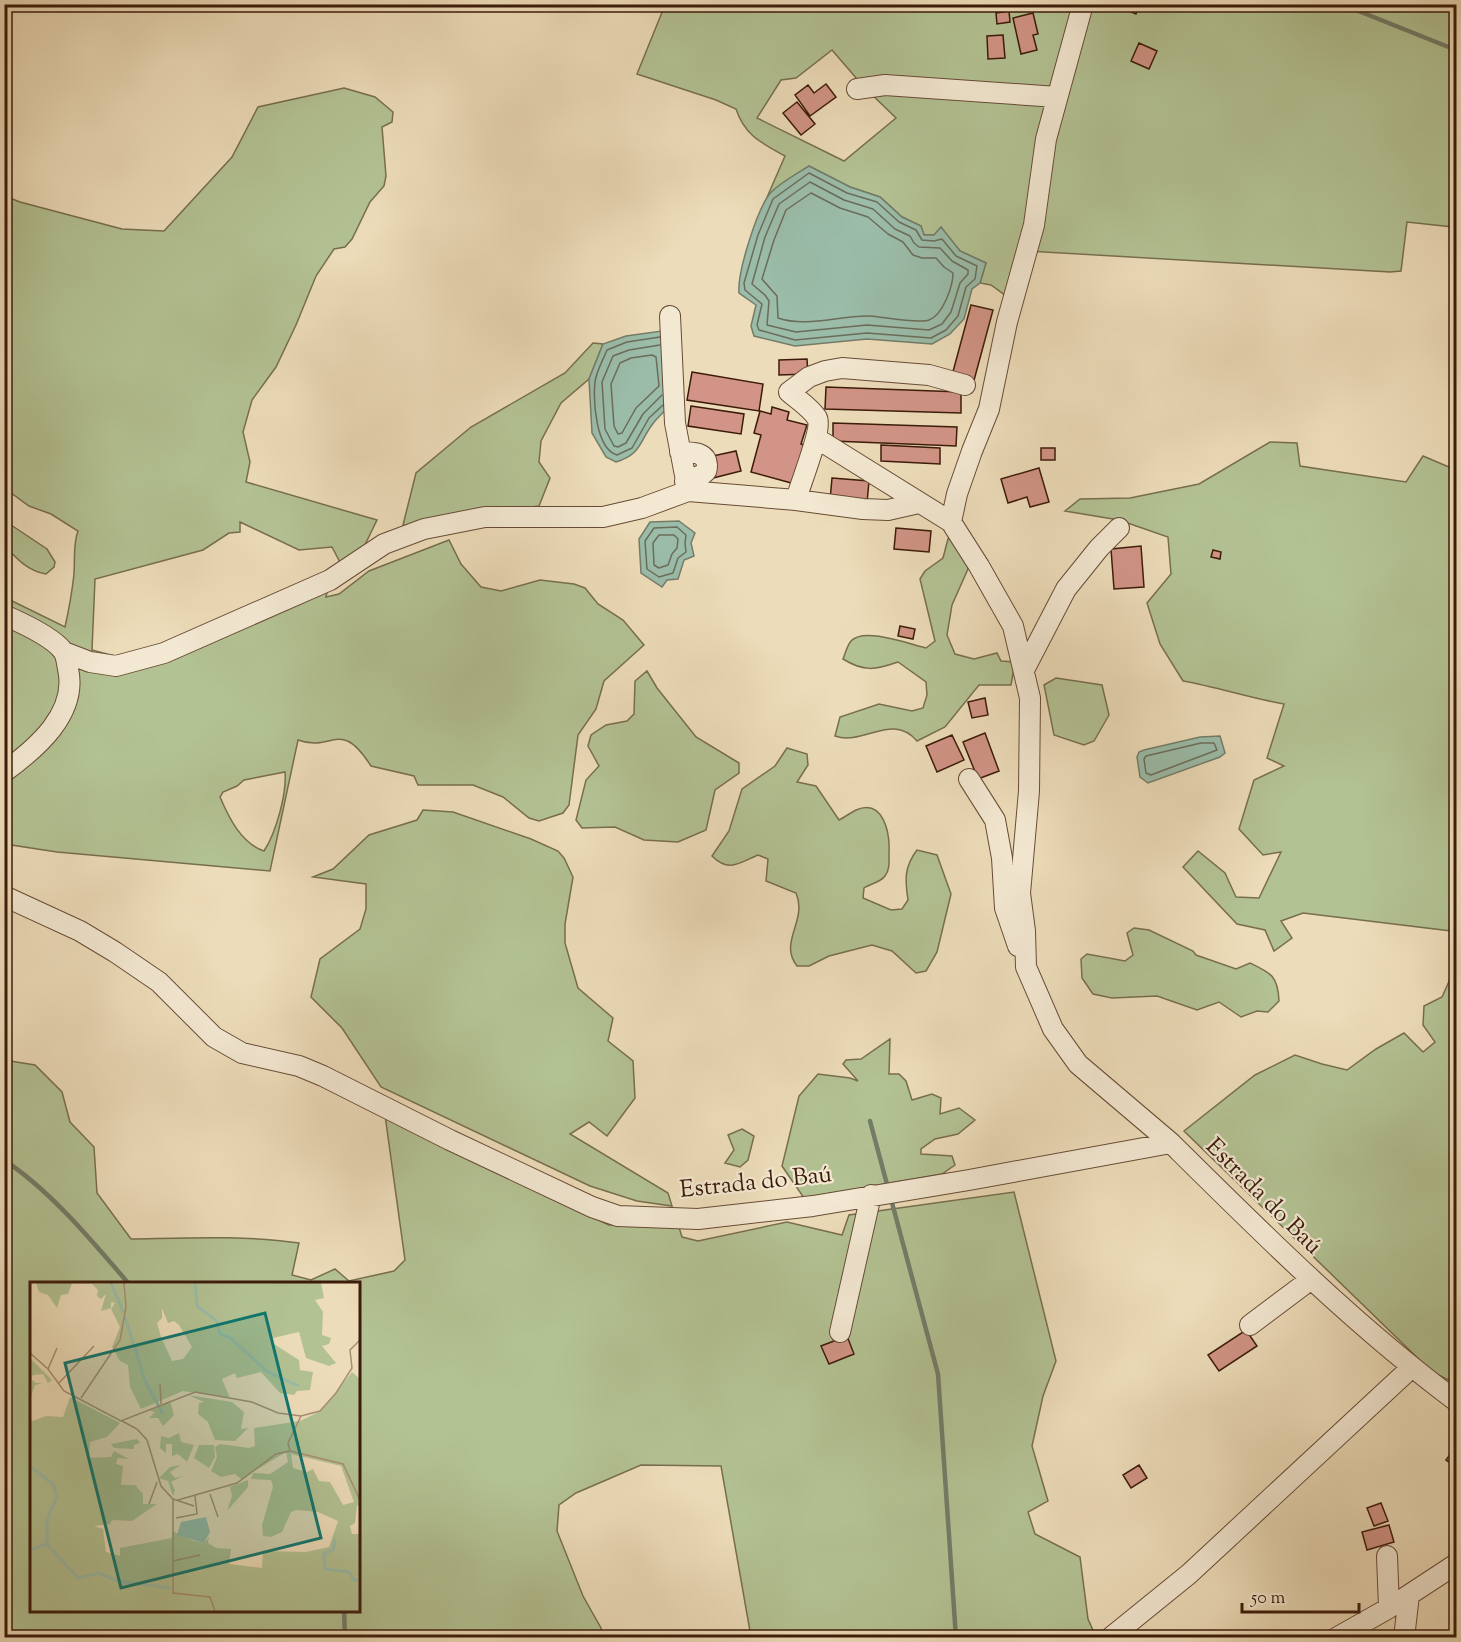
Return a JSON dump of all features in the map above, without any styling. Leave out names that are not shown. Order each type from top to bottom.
[{"type":"street","points":[[951,522],[964,472],[989,409],[1007,322],[1034,225],[1046,139],[1083,4]]},
{"type":"street","points":[[857,89],[885,85],[1057,97]]},
{"type":"street","points":[[670,316],[675,423],[686,486]]},
{"type":"street","points":[[796,500],[819,425],[816,417],[789,392],[809,377],[843,368],[929,375],[965,385]]},
{"type":"street","points":[[816,438],[951,522],[1013,626],[1030,698],[1029,791],[1020,893],[1025,931],[1026,967]]},
{"type":"street","points":[[4,615],[52,641],[64,652],[90,662],[116,666],[164,653],[330,580],[384,544],[424,529],[485,518],[603,517],[642,508],[686,486],[863,509],[888,510],[919,503]]},
{"type":"street","points":[[1024,670],[1066,589],[1099,548],[1119,528]]},
{"type":"street","points":[[4,772],[33,751],[54,725],[66,705],[71,680],[64,652]]},
{"type":"street","points":[[969,779],[995,820],[1002,858],[1005,908],[1026,967],[1053,1029],[1078,1064],[1171,1143]]},
{"type":"street","name":"Estrada do Baú","points":[[4,896],[80,931],[115,952],[159,982],[214,1037],[242,1053],[299,1066],[592,1207],[618,1216],[698,1219],[813,1206],[1171,1143],[1310,1280],[1411,1368],[1456,1401]]},
{"type":"street","points":[[840,1332],[871,1195]]},
{"type":"street","points":[[1251,1325],[1310,1280]]},
{"type":"street","points":[[1110,1638],[1189,1574],[1411,1368]]},
{"type":"street","points":[[1387,1556],[1389,1608]]},
{"type":"street","points":[[1336,1638],[1410,1595],[1456,1563]]},
{"type":"street","points":[[1404,1638],[1410,1595]]},
{"type":"shaded area","points":[[665,5],[1456,5],[1456,229],[1407,222],[1401,271],[1390,272],[1027,251],[1009,298],[991,285],[980,283],[986,263],[960,251],[941,228],[934,235],[924,235],[921,226],[902,217],[880,197],[850,187],[809,166],[768,195],[785,156],[755,138],[744,126],[736,109],[716,100],[637,74]],"holes":[[[832,50],[863,86],[896,118],[844,161],[757,118],[781,80],[796,78]]]},
{"type":"shaded area","points":[[344,88],[375,97],[393,112],[392,122],[382,127],[386,176],[384,186],[370,202],[352,239],[345,247],[334,249],[316,276],[276,367],[252,400],[243,432],[250,462],[246,482],[377,520],[358,559],[343,568],[332,547],[299,550],[240,522],[240,532],[229,533],[203,550],[95,579],[92,650],[118,657],[148,652],[331,573],[326,597],[339,594],[369,571],[449,540],[461,564],[481,587],[501,591],[540,580],[574,584],[585,588],[598,604],[623,620],[644,645],[604,681],[596,709],[578,735],[569,805],[563,813],[539,821],[529,818],[503,797],[473,785],[418,785],[414,776],[371,766],[360,751],[344,740],[310,743],[298,740],[270,871],[57,852],[5,844],[4,597],[65,627],[74,574],[78,531],[51,514],[29,506],[11,493],[5,492],[5,196],[122,229],[164,231],[232,157],[258,107]],"holes":[[[285,772],[276,824],[264,851],[242,836],[220,797],[223,792],[244,780]]]},
{"type":"shaded area","points":[[593,343],[603,344],[589,379],[561,403],[541,441],[539,462],[550,478],[539,506],[443,518],[413,527],[403,525],[416,473],[471,427],[565,373]]},
{"type":"shaded area","points":[[1270,442],[1297,443],[1300,466],[1406,482],[1423,456],[1456,470],[1456,947],[1451,931],[1303,913],[1281,921],[1292,938],[1274,951],[1265,930],[1237,924],[1183,867],[1198,851],[1225,873],[1236,897],[1259,898],[1281,852],[1263,855],[1239,829],[1254,780],[1284,766],[1267,758],[1284,704],[1183,681],[1160,644],[1147,603],[1171,574],[1168,537],[1119,520],[1065,511],[1080,499],[1130,498],[1199,484]]},
{"type":"shaded area","points":[[5,521],[47,549],[55,562],[54,567],[46,574],[18,560],[5,546]]},
{"type":"shaded area","points":[[953,538],[966,551],[968,569],[952,605],[947,635],[955,654],[974,659],[997,653],[1001,661],[1015,662],[1011,685],[979,685],[945,727],[917,741],[898,729],[888,729],[857,737],[835,736],[840,717],[879,704],[912,711],[923,708],[927,695],[926,682],[898,662],[883,667],[864,668],[843,659],[851,641],[857,637],[876,636],[926,648],[935,641],[920,579],[925,571],[943,558],[948,539]]},
{"type":"shaded area","points":[[647,671],[657,688],[696,737],[739,763],[739,773],[715,790],[706,830],[678,842],[644,840],[615,827],[582,828],[576,820],[586,780],[599,766],[588,746],[591,735],[606,725],[627,721],[634,714],[635,681]]},
{"type":"shaded area","points":[[1056,678],[1102,685],[1109,715],[1094,741],[1084,745],[1054,735],[1044,685]]},
{"type":"shaded area","points":[[787,748],[807,754],[808,765],[797,782],[816,786],[839,820],[856,810],[865,808],[879,813],[883,820],[889,845],[888,871],[881,880],[864,888],[863,898],[891,910],[902,909],[908,900],[906,874],[913,856],[917,850],[937,855],[951,894],[937,952],[926,971],[916,973],[892,951],[872,945],[829,956],[809,966],[797,966],[792,957],[791,948],[799,913],[796,893],[766,881],[768,859],[758,855],[729,865],[712,856],[729,831],[742,789],[775,766]]},
{"type":"shaded area","points":[[423,810],[453,812],[531,839],[558,851],[564,858],[573,877],[565,924],[565,943],[578,988],[613,1018],[608,1041],[633,1061],[635,1098],[607,1136],[589,1122],[570,1134],[668,1193],[672,1206],[637,1201],[590,1186],[381,1087],[342,1028],[311,997],[320,959],[360,929],[366,909],[366,884],[313,877],[333,869],[369,835],[417,820]]},
{"type":"shaded area","points":[[1134,928],[1149,930],[1193,951],[1196,955],[1236,969],[1250,963],[1257,966],[1272,976],[1277,986],[1279,1001],[1268,1012],[1257,1011],[1241,1017],[1219,1002],[1197,1010],[1157,996],[1112,998],[1093,994],[1082,978],[1081,959],[1087,954],[1125,961],[1133,955],[1127,933]]},
{"type":"shaded area","points":[[1456,947],[1456,1384],[1431,1371],[1184,1131],[1255,1075],[1295,1055],[1347,1070],[1376,1049],[1404,1033],[1423,1052],[1435,1042],[1423,1025],[1424,1006],[1442,997],[1451,977]]},
{"type":"shaded area","points":[[890,1039],[889,1074],[899,1074],[906,1081],[912,1100],[932,1094],[941,1098],[940,1114],[959,1108],[975,1120],[958,1134],[935,1139],[921,1149],[921,1154],[952,1156],[955,1165],[942,1174],[804,1198],[782,1166],[799,1096],[818,1074],[858,1081],[843,1064],[846,1060],[861,1059]]},
{"type":"shaded area","points":[[4,1060],[35,1065],[62,1092],[70,1122],[94,1147],[97,1193],[131,1239],[236,1238],[299,1243],[292,1275],[311,1280],[335,1269],[349,1281],[394,1271],[405,1260],[385,1115],[609,1225],[678,1224],[682,1237],[698,1241],[787,1222],[842,1235],[849,1215],[1014,1192],[1056,1361],[1043,1396],[1032,1446],[1048,1501],[1028,1512],[1035,1534],[1080,1557],[1088,1619],[1096,1637],[751,1637],[721,1466],[641,1465],[576,1493],[559,1505],[557,1531],[583,1596],[601,1628],[602,1637],[5,1637]]},
{"type":"shaded area","points":[[742,1129],[754,1136],[748,1160],[740,1167],[725,1163],[734,1150],[728,1135]]},
{"type":"water","points":[[809,166],[850,187],[880,197],[902,217],[921,226],[924,235],[934,235],[941,227],[960,251],[986,263],[980,283],[972,289],[964,319],[950,334],[932,344],[867,339],[795,346],[754,336],[751,326],[756,305],[739,293],[741,272],[748,244],[758,216],[771,192]]},
{"type":"water","points":[[662,331],[683,394],[655,421],[636,451],[616,462],[606,457],[592,433],[589,379],[603,344],[626,336]]},
{"type":"water","points":[[679,521],[695,533],[691,543],[694,556],[684,560],[678,579],[667,580],[662,587],[641,573],[639,539],[650,522]]},
{"type":"water","points":[[1220,736],[1225,753],[1220,757],[1148,783],[1140,777],[1137,757],[1139,752],[1200,737]]},
{"type":"building","points":[[1120,4],[1140,4],[1136,14],[1119,7]]},
{"type":"building","points":[[1009,11],[1010,22],[997,24],[996,13]]},
{"type":"building","points":[[1033,13],[1038,34],[1033,35],[1037,50],[1021,54],[1013,18]]},
{"type":"building","points":[[1003,35],[1005,58],[988,59],[987,36]]},
{"type":"building","points":[[1139,43],[1157,51],[1149,69],[1131,61]]},
{"type":"building","points":[[826,84],[836,97],[810,116],[795,95],[808,85],[814,93]]},
{"type":"building","points":[[797,102],[815,124],[801,135],[783,113]]},
{"type":"building","points":[[971,305],[993,310],[973,384],[951,379]]},
{"type":"building","points":[[807,359],[808,374],[779,375],[779,360]]},
{"type":"building","points":[[692,372],[763,384],[759,411],[687,400]]},
{"type":"building","points":[[826,387],[961,392],[961,413],[825,409]]},
{"type":"building","points":[[691,406],[744,414],[741,434],[688,426]]},
{"type":"building","points":[[772,407],[789,412],[787,420],[807,425],[801,444],[805,445],[795,484],[751,472],[761,435],[754,433],[760,411],[771,414]]},
{"type":"building","points":[[833,423],[957,427],[956,446],[833,441]]},
{"type":"building","points":[[881,445],[940,448],[940,464],[881,461]]},
{"type":"building","points":[[1041,448],[1055,448],[1055,460],[1041,460]]},
{"type":"building","points":[[736,451],[741,471],[713,478],[708,457]]},
{"type":"building","points":[[1039,468],[1049,502],[1030,507],[1027,497],[1008,503],[1001,479]]},
{"type":"building","points":[[832,478],[869,481],[867,503],[830,500]]},
{"type":"building","points":[[896,528],[931,531],[929,552],[894,549]]},
{"type":"building","points":[[1141,546],[1144,587],[1114,589],[1111,549]]},
{"type":"building","points":[[1213,550],[1221,552],[1220,559],[1211,557]]},
{"type":"building","points":[[900,626],[915,629],[913,639],[898,636]]},
{"type":"building","points":[[985,698],[988,715],[972,718],[968,702]]},
{"type":"building","points":[[985,733],[999,771],[978,779],[963,742]]},
{"type":"building","points":[[952,735],[964,760],[937,772],[926,746]]},
{"type":"building","points":[[1246,1330],[1257,1346],[1219,1371],[1208,1355]]},
{"type":"building","points":[[847,1336],[854,1354],[829,1364],[821,1346]]},
{"type":"building","points":[[1456,1446],[1456,1467],[1446,1460]]},
{"type":"building","points":[[1139,1465],[1147,1478],[1131,1488],[1123,1475]]},
{"type":"building","points":[[1381,1503],[1388,1521],[1374,1526],[1367,1508]]},
{"type":"building","points":[[1389,1525],[1394,1542],[1367,1550],[1362,1532]]},
{"type":"waterway","points":[[1341,4],[1456,50]]},
{"type":"waterway","points":[[870,1121],[888,1188]]},
{"type":"waterway","points":[[4,1160],[38,1186],[86,1234],[127,1282]]},
{"type":"waterway","points":[[891,1199],[938,1374],[956,1638]]},
{"type":"waterway","points":[[344,1612],[345,1638]]}]
